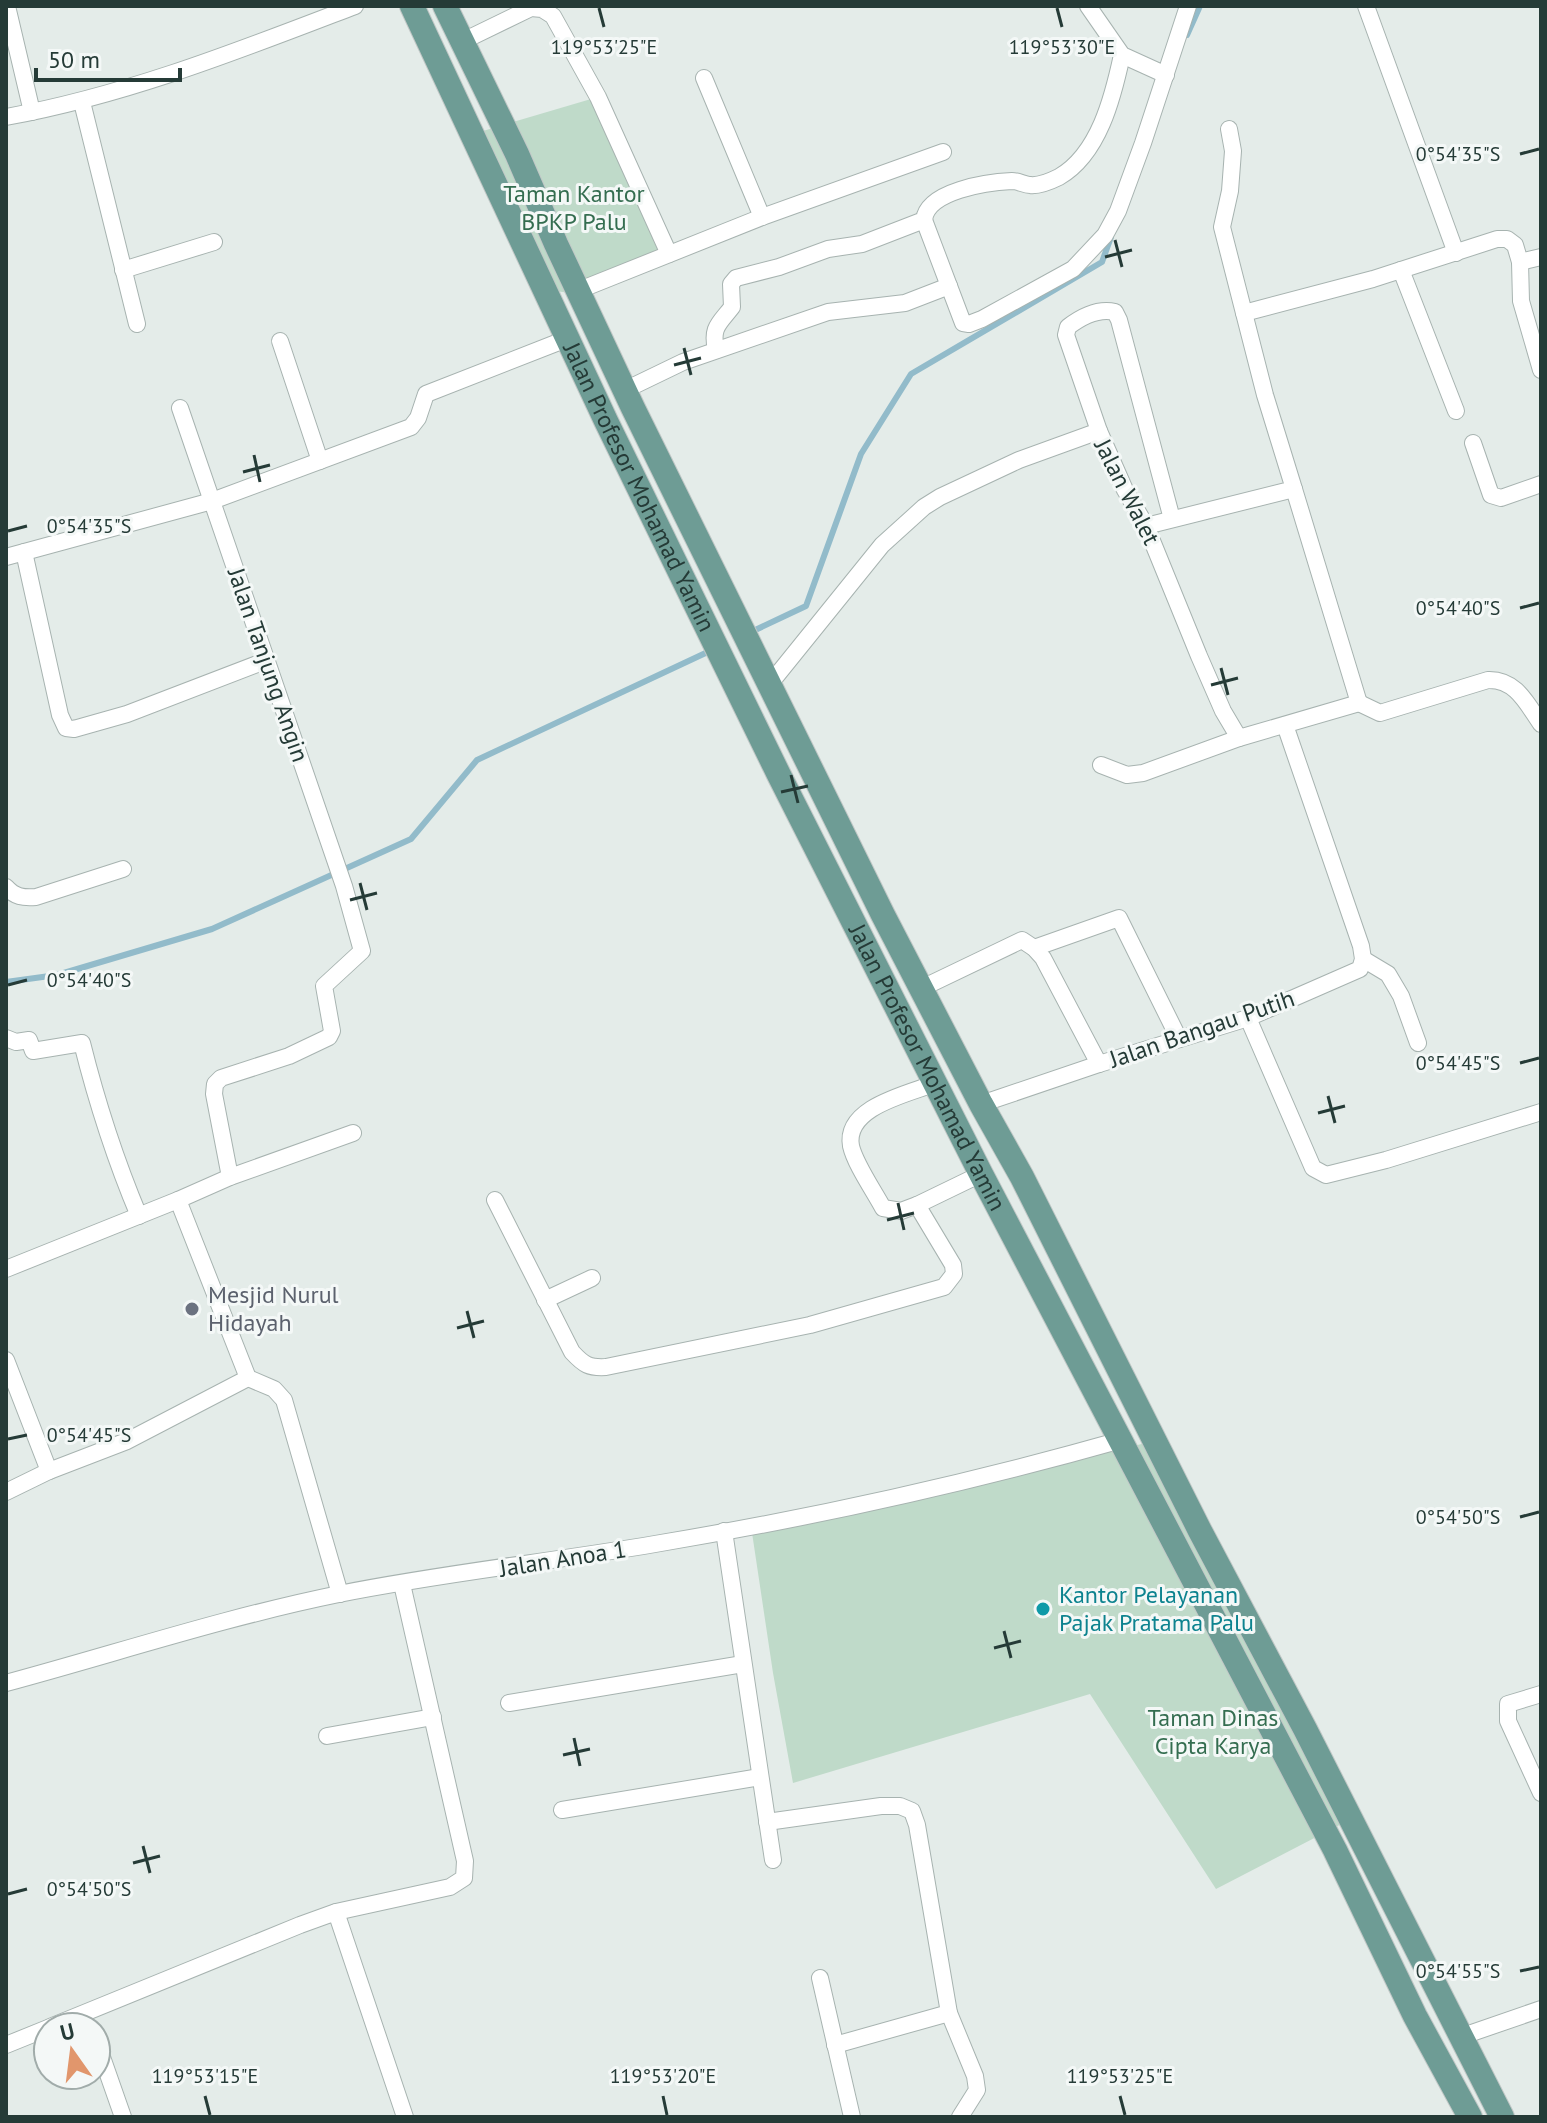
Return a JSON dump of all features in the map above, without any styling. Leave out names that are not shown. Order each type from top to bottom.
[{"type":"main road","name":"Jalan Profesor Mohamad Yamin","points":[[412,6],[709,633],[981,1174],[1335,1850],[1415,2016],[1470,2117]]},
{"type":"main road","name":"Jalan Profesor Mohamad Yamin","points":[[445,6],[517,154],[577,291],[736,619],[981,1104],[1022,1177],[1200,1531],[1305,1729],[1502,2117]]},
{"type":"main road","points":[[606,421],[629,399]]},
{"type":"street","points":[[7,6],[32,112]]},
{"type":"street","points":[[6,117],[82,102],[253,45],[355,6]]},
{"type":"street","points":[[1088,6],[1122,55],[1166,75]]},
{"type":"street","points":[[1122,55],[1115,89],[1104,119],[1076,164],[1061,176],[1031,186],[1013,181],[945,194],[932,202],[924,220],[963,323],[969,324],[1073,269],[1105,235],[1118,211],[1188,6]]},
{"type":"street","points":[[1366,6],[1456,253]]},
{"type":"street","points":[[461,42],[531,8],[542,9],[553,16],[598,97],[669,254]]},
{"type":"street","points":[[704,78],[762,217]]},
{"type":"street","points":[[82,102],[137,324]]},
{"type":"street","points":[[1229,129],[1233,151],[1230,191],[1222,227],[1265,395],[1359,703]]},
{"type":"street","points":[[577,291],[762,217],[943,152]]},
{"type":"street","points":[[716,350],[715,328],[732,307],[731,284],[736,278],[779,267],[828,249],[862,244],[924,220]]},
{"type":"street","points":[[1244,313],[1401,270],[1497,239],[1507,239],[1515,245],[1520,262],[1521,301],[1541,370]]},
{"type":"street","points":[[123,270],[214,242]]},
{"type":"street","points":[[1520,262],[1541,257]]},
{"type":"street","points":[[1401,270],[1456,411]]},
{"type":"street","points":[[629,399],[716,350],[828,312],[905,303],[949,286]]},
{"type":"street","points":[[1099,431],[1066,335],[1068,327],[1081,318],[1108,310],[1115,312],[1119,320],[1172,519]]},
{"type":"street","points":[[6,557],[212,501],[411,427],[418,418],[426,394],[569,338]]},
{"type":"street","points":[[280,341],[320,461]]},
{"type":"street","name":"Jalan Tanjung Angin","points":[[180,408],[344,886],[362,951],[323,991],[332,1031],[329,1037],[289,1056],[221,1078],[215,1084],[214,1094],[230,1177]]},
{"type":"street","name":"Jalan Walet","points":[[766,677],[882,545],[924,507],[1019,460],[1099,431],[1125,490],[1146,526],[1223,711],[1239,738]]},
{"type":"street","points":[[1473,443],[1494,497],[1501,498],[1541,484]]},
{"type":"street","points":[[1146,526],[1294,489]]},
{"type":"street","points":[[24,552],[60,715],[66,728],[74,729],[127,714],[265,661]]},
{"type":"street","points":[[1101,765],[1127,775],[1143,773],[1239,738],[1359,703],[1380,713],[1488,680],[1501,679],[1515,688],[1541,724]]},
{"type":"street","points":[[1285,725],[1363,959],[1388,974],[1401,996],[1418,1043]]},
{"type":"street","points":[[6,887],[22,898],[36,897],[123,869]]},
{"type":"street","points":[[1034,948],[1119,918],[1179,1039]]},
{"type":"street","points":[[922,988],[1022,940],[1043,958],[1099,1064]]},
{"type":"street","name":"Jalan Bangau Putih","points":[[981,1104],[1248,1018],[1350,975],[1360,969],[1363,959]]},
{"type":"street","points":[[1248,1018],[1313,1168],[1326,1175],[1386,1160],[1541,1112]]},
{"type":"street","points":[[6,1038],[16,1042],[29,1040],[33,1051],[82,1043],[100,1115],[139,1216]]},
{"type":"street","points":[[936,1083],[866,1111],[853,1127],[852,1148],[883,1208],[901,1211],[981,1174]]},
{"type":"street","points":[[6,1269],[230,1177],[353,1133]]},
{"type":"street","points":[[178,1200],[248,1378],[274,1389],[284,1400],[340,1594]]},
{"type":"street","points":[[495,1200],[572,1352],[590,1368],[810,1325],[944,1287],[954,1274],[950,1257],[917,1205]]},
{"type":"street","points":[[545,1300],[592,1278]]},
{"type":"street","points":[[6,1360],[49,1471]]},
{"type":"street","points":[[6,1492],[139,1435],[248,1378]]},
{"type":"street","name":"Jalan Anoa 1","points":[[6,1683],[242,1616],[340,1594],[724,1531],[1059,1458],[1121,1440]]},
{"type":"street","points":[[724,1531],[773,1860]]},
{"type":"street","points":[[107,2011],[300,1925],[336,1912],[450,1887],[464,1878],[465,1861],[402,1584]]},
{"type":"street","points":[[509,1703],[743,1664]]},
{"type":"street","points":[[1541,1694],[1508,1704],[1508,1721],[1541,1793]]},
{"type":"street","points":[[327,1736],[433,1717]]},
{"type":"street","points":[[562,1810],[760,1777]]},
{"type":"street","points":[[767,1822],[881,1806],[900,1806],[912,1811],[949,2013],[975,2076],[977,2090],[960,2117]]},
{"type":"street","points":[[336,1912],[405,2117]]},
{"type":"street","points":[[820,1978],[852,2117]]},
{"type":"street","points":[[1460,2037],[1541,2009]]},
{"type":"street","points":[[835,2045],[949,2013]]},
{"type":"street","points":[[6,2045],[32,2034]]},
{"type":"street","points":[[112,2086],[123,2117]]},
{"type":"green space","name":"Taman Kantor BPKP Palu","points":[[591,99],[662,256],[588,295],[546,290],[483,131]]},
{"type":"green space","name":"Taman Dinas Cipta Karya","points":[[1155,1441],[1351,1819],[1216,1889],[1090,1694],[793,1783],[751,1526]]},
{"type":"waterway","points":[[1187,35],[1200,6]]},
{"type":"waterway","points":[[751,632],[806,606],[861,454],[911,374],[1102,262],[1111,237]]},
{"type":"waterway","points":[[6,982],[57,975],[212,929],[411,839],[477,760],[712,650]]},
{"type":"place","name":"Mesjid Nurul Hidayah","points":[[192,1309]]},
{"type":"place","name":"Kantor Pelayanan Pajak Pratama Palu","points":[[1043,1609]]}]
